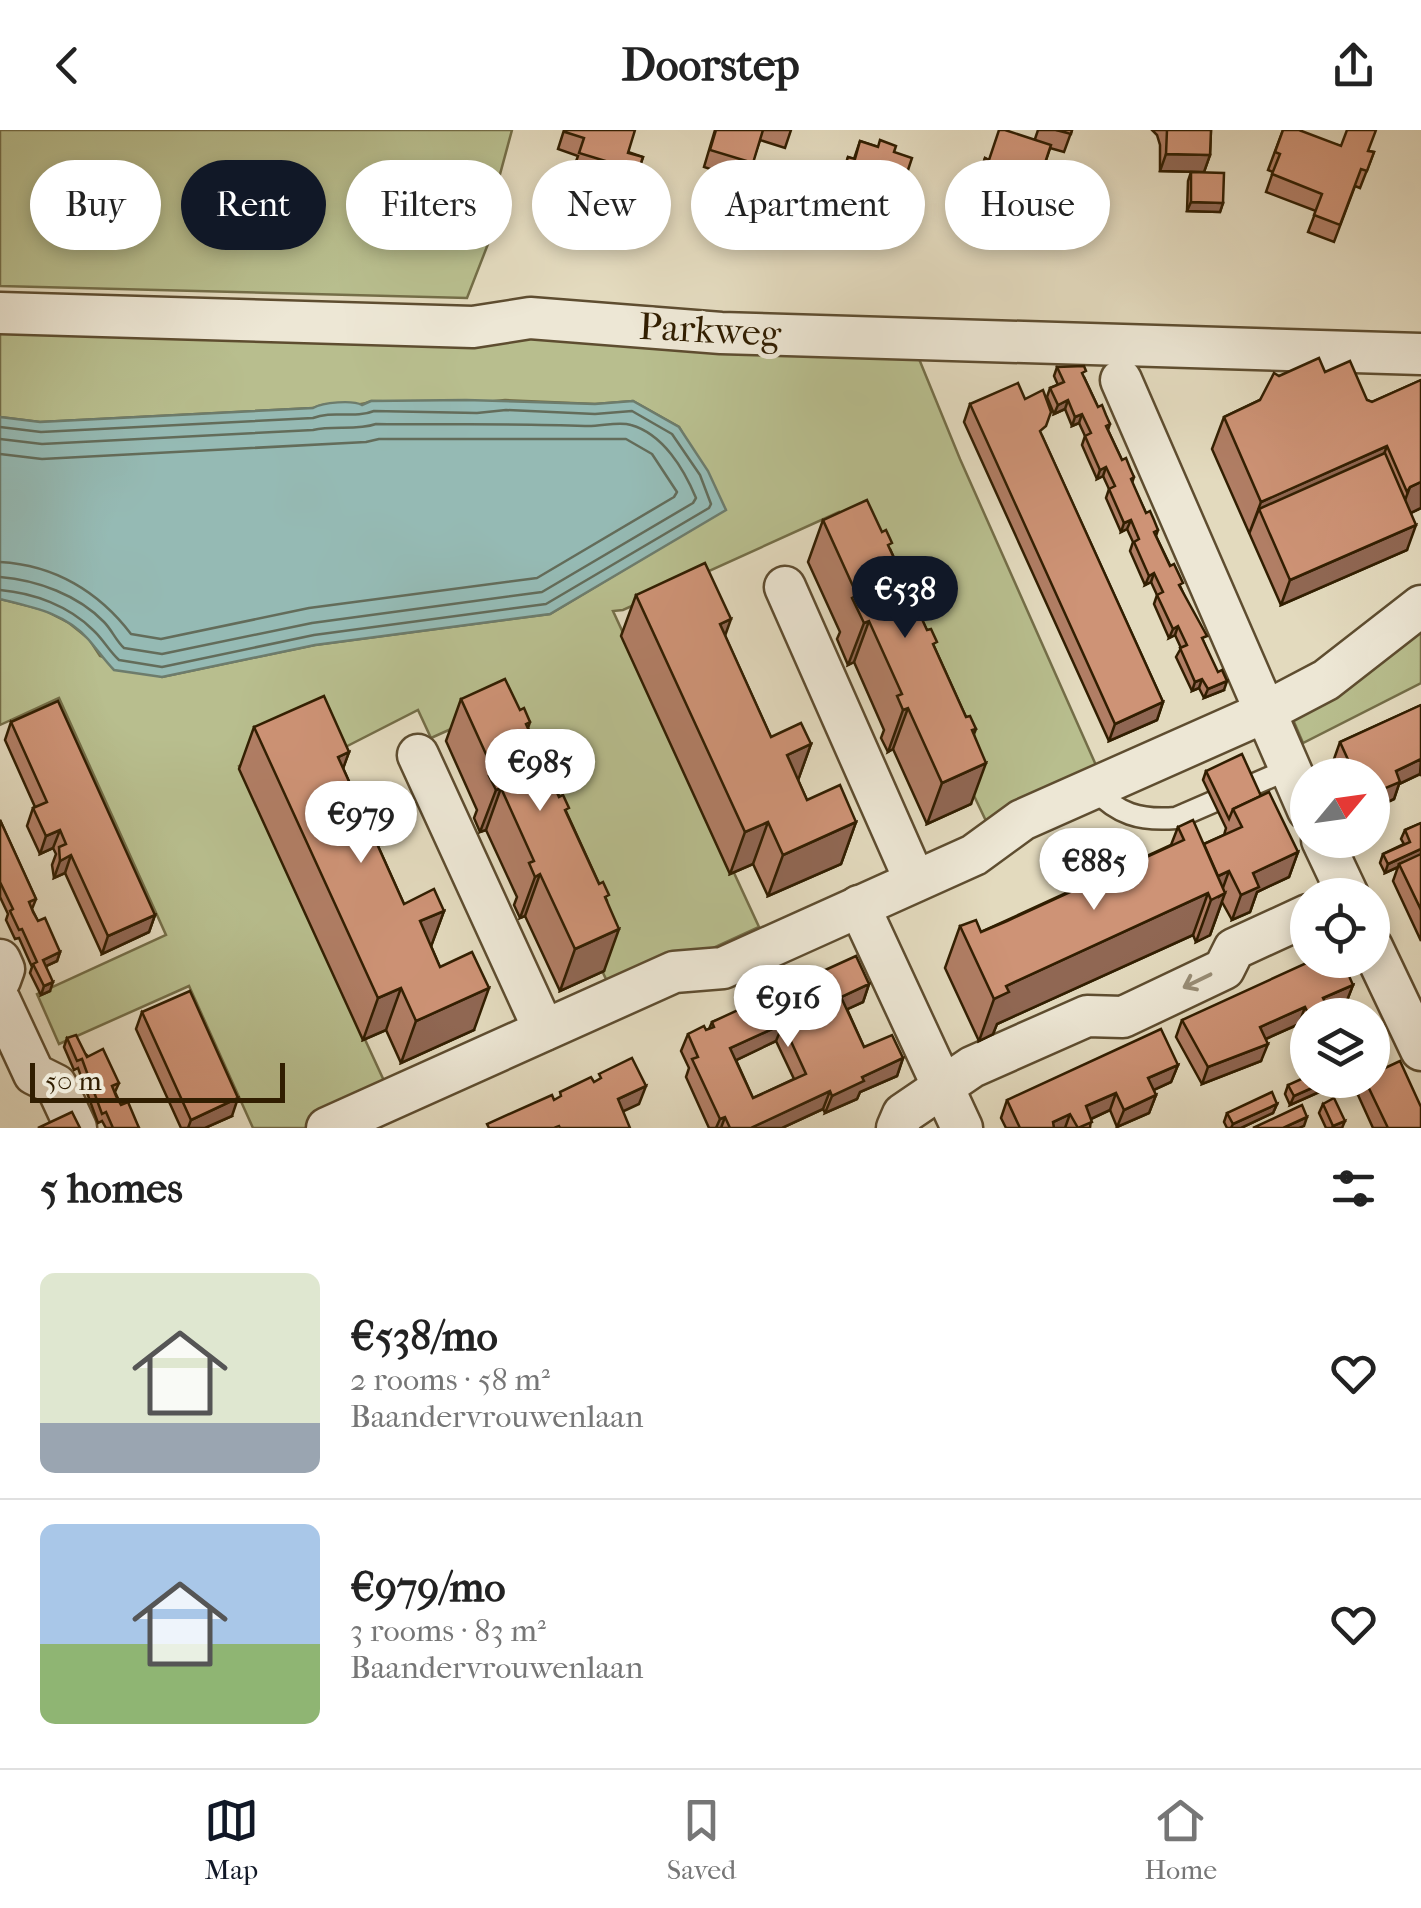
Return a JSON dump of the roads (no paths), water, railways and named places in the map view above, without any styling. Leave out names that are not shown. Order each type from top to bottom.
[{"type":"street","name":"Parkweg","points":[[0,314],[473,327],[530,318],[721,333],[1421,354]]},
{"type":"street","points":[[1121,380],[1290,774]]},
{"type":"street","points":[[784,587],[915,881]]},
{"type":"street","points":[[326,1128],[674,972],[723,968],[974,855],[1022,820],[1265,712],[1326,680],[1421,606]]},
{"type":"street","points":[[418,755],[544,1030]]},
{"type":"street","points":[[859,906],[962,1128]]},
{"type":"street","points":[[897,1128],[903,1114],[972,1067],[1088,1016],[1123,1016],[1224,968],[1234,949],[1290,923]]},
{"type":"street","points":[[0,960],[4,969],[0,980]]},
{"type":"street","points":[[1387,978],[1421,1050]]},
{"type":"street","points":[[0,1001],[34,1074],[56,1085],[76,1128]]},
{"type":"lane","points":[[1092,788],[1111,807],[1132,815],[1176,818],[1288,770]]},
{"type":"water","points":[[371,401],[595,404],[633,401],[679,427],[708,471],[726,510],[550,614],[315,645],[162,677],[114,670],[69,623],[47,612],[0,599],[0,417],[40,422],[313,408],[338,402],[362,405]]}]
